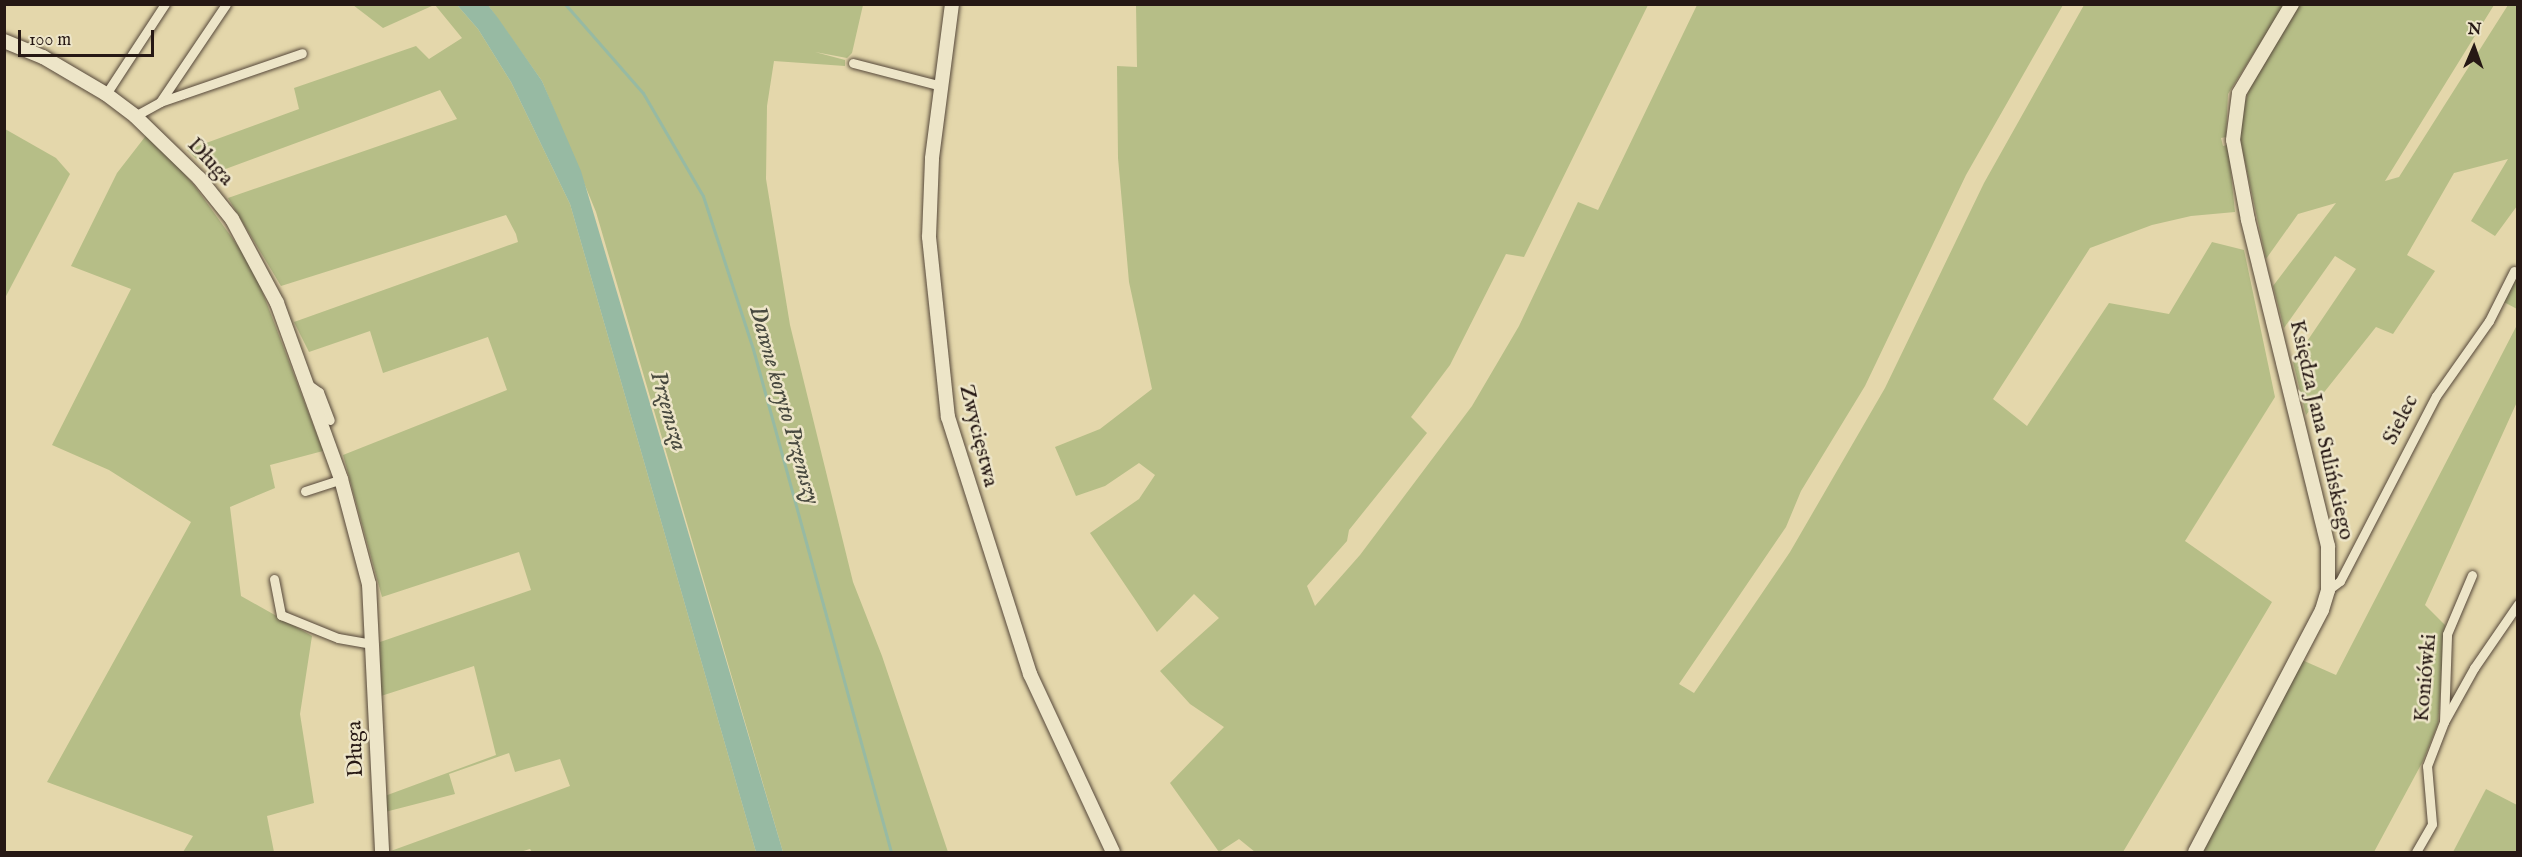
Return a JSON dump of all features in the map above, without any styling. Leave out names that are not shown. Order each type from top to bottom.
[{"type":"street","points":[[106,94],[165,4]]},
{"type":"street","points":[[160,102],[226,4]]},
{"type":"street","name":"Zwycięstwa","points":[[952,4],[932,159],[929,237],[936,336],[948,417],[1030,674],[1113,852]]},
{"type":"street","name":"Księdza Jana Sulińskiego","points":[[2195,852],[2322,610],[2328,590],[2328,546],[2248,220],[2233,140],[2239,93],[2292,4]]},
{"type":"street","name":"Długa","points":[[4,41],[43,57],[106,94],[135,116],[199,178],[232,219],[277,303],[340,478],[369,584],[382,852]]},
{"type":"street","points":[[135,116],[160,102],[302,53]]},
{"type":"street","points":[[853,63],[942,86]]},
{"type":"street","name":"Sielec","points":[[2328,590],[2340,580],[2436,396],[2489,321],[2514,271]]},
{"type":"street","name":"Długa","points":[[306,383],[319,392],[330,420]]},
{"type":"street","points":[[305,491],[340,478]]},
{"type":"street","name":"Koniówki","points":[[2416,852],[2432,824],[2427,766],[2444,722],[2447,634],[2472,575]]},
{"type":"street","points":[[274,579],[277,610],[281,615],[338,638],[373,644]]},
{"type":"street","points":[[2444,722],[2474,668],[2517,604]]},
{"type":"shaded area","points":[[353,5],[434,5],[383,28]]},
{"type":"shaded area","points":[[435,5],[457,5],[478,29],[511,82],[570,204],[756,852],[532,852],[530,849],[520,852],[388,852],[570,786],[560,759],[515,772],[509,753],[449,774],[455,794],[385,812],[382,797],[496,755],[474,666],[381,696],[380,642],[531,590],[519,552],[382,597],[343,455],[507,390],[488,337],[383,373],[370,331],[309,352],[294,322],[518,242],[516,234],[506,215],[281,286],[228,198],[457,119],[440,90],[212,174],[187,150],[299,109],[294,88],[416,46],[429,59],[462,38]]},
{"type":"shaded area","points":[[457,5],[488,5],[498,18],[542,81],[581,171],[783,852],[756,852],[570,204],[511,82],[478,29]]},
{"type":"shaded area","points":[[488,5],[863,5],[852,53],[847,58],[815,52],[845,60],[845,66],[774,61],[767,106],[766,179],[790,325],[853,582],[882,656],[948,852],[783,852],[596,212],[542,81]]},
{"type":"shaded area","points":[[1136,5],[1648,5],[1524,257],[1506,254],[1450,365],[1411,417],[1427,433],[1349,530],[1347,541],[1307,586],[1315,606],[1360,555],[1472,406],[1519,326],[1578,202],[1598,210],[1697,5],[2063,5],[1966,175],[1865,386],[1801,491],[1786,527],[1679,684],[1694,693],[1790,552],[1885,388],[1984,183],[2084,5],[2284,5],[2228,94],[2226,137],[2221,138],[2223,146],[2228,145],[2235,212],[2191,216],[2152,225],[2090,248],[1993,399],[2027,426],[2109,303],[2169,314],[2212,242],[2244,250],[2275,397],[2185,541],[2272,602],[2123,852],[1255,852],[1239,839],[1219,852],[1170,783],[1224,727],[1190,704],[1160,671],[1219,618],[1194,594],[1157,632],[1090,533],[1139,499],[1155,475],[1139,463],[1105,486],[1076,496],[1055,447],[1100,429],[1152,389],[1129,282],[1118,158],[1117,66],[1137,67]]},
{"type":"shaded area","points":[[2299,5],[2494,5],[2385,181],[2399,177],[2508,5],[2517,5],[2517,206],[2495,236],[2471,221],[2508,159],[2454,173],[2407,255],[2435,271],[2393,334],[2376,327],[2306,415],[2293,362],[2356,269],[2335,256],[2284,328],[2273,286],[2336,203],[2298,214],[2266,259],[2240,139],[2241,114],[2253,78]]},
{"type":"shaded area","points":[[5,129],[56,158],[70,174],[5,298]]},
{"type":"shaded area","points":[[148,133],[194,185],[253,267],[323,451],[270,465],[275,488],[230,507],[241,596],[312,636],[300,714],[314,803],[267,816],[274,852],[183,852],[193,836],[47,782],[191,522],[109,470],[52,445],[131,289],[71,266],[117,173]]},
{"type":"shaded area","points":[[2517,268],[2517,309],[2502,301]]},
{"type":"shaded area","points":[[2517,325],[2517,402],[2425,605],[2445,625],[2438,724],[2423,761],[2374,852],[2201,852],[2302,660],[2336,675]]},
{"type":"shaded area","points":[[2486,789],[2517,805],[2517,852],[2453,852]]},
{"type":"waterway","name":"Dawne koryto Przemszy","points":[[565,4],[643,93],[703,196],[753,349],[891,852]]},
{"type":"water label","name":"Przemsza","points":[[668,411]]}]
